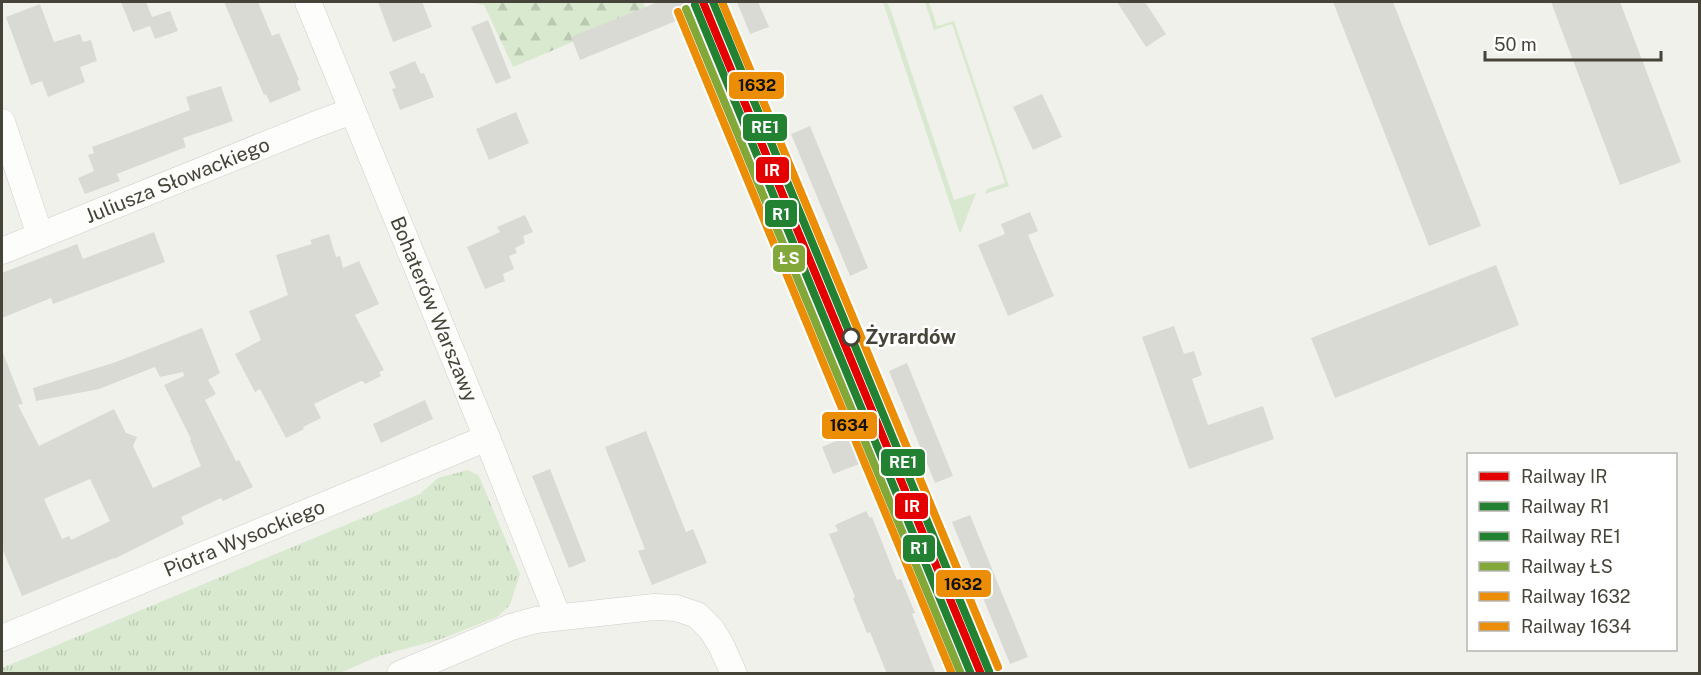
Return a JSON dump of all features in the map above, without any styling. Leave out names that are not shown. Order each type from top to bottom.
[{"type":"street","name":"Bohaterów Warszawy","points":[[308,2],[558,617]]},
{"type":"street","name":"Juliusza Słowackiego","points":[[2,251],[352,111]]},
{"type":"street","points":[[2,122],[40,235]]},
{"type":"street","name":"Piotra Wysockiego","points":[[2,638],[487,438]]},
{"type":"street","points":[[400,674],[511,627],[536,620],[654,607],[676,608],[696,615],[711,628],[734,674]]},
{"type":"green space","points":[[467,2],[643,2],[647,11],[513,67],[484,5]]},
{"type":"green space","points":[[883,2],[887,2],[891,11],[954,200],[976,193],[960,234]]},
{"type":"green space","points":[[925,2],[929,2],[937,26],[954,21],[1009,186],[985,194],[987,189],[1005,183],[952,24],[934,30]]},
{"type":"green space","points":[[468,470],[479,476],[520,574],[510,605],[497,617],[441,639],[379,656],[340,673],[2,673],[2,668],[420,494],[438,478]]},
{"type":"building","points":[[121,2],[146,2],[152,17],[170,11],[178,31],[155,39],[150,26],[133,32]]},
{"type":"building","points":[[224,2],[258,2],[272,36],[279,33],[301,90],[270,103],[266,94],[264,95]]},
{"type":"building","points":[[378,2],[422,2],[432,27],[393,42]]},
{"type":"building","points":[[658,2],[723,2],[694,14],[709,51],[691,58],[676,21],[580,60],[571,37]]},
{"type":"building","points":[[737,2],[758,2],[769,27],[750,34]]},
{"type":"building","points":[[1117,2],[1145,2],[1166,34],[1146,47]]},
{"type":"building","points":[[1333,2],[1393,2],[1481,226],[1429,246]]},
{"type":"building","points":[[1551,2],[1620,2],[1681,162],[1620,185]]},
{"type":"building","points":[[40,4],[54,42],[80,34],[83,42],[91,40],[97,61],[80,67],[85,82],[48,97],[42,81],[31,85],[6,17]]},
{"type":"building","points":[[488,20],[511,78],[496,84],[471,27]]},
{"type":"building","points":[[415,61],[421,74],[424,73],[434,97],[400,110],[392,89],[396,88],[389,72]]},
{"type":"building","points":[[221,86],[233,121],[183,138],[186,147],[117,174],[120,181],[85,194],[78,178],[94,171],[88,155],[94,153],[92,147],[190,110],[186,97]]},
{"type":"building","points":[[1042,94],[1062,137],[1033,150],[1013,107]]},
{"type":"building","points":[[516,112],[529,143],[489,160],[476,129]]},
{"type":"building","points":[[810,126],[868,268],[850,276],[791,134]]},
{"type":"building","points":[[1030,212],[1038,231],[1028,235],[1054,296],[1008,316],[978,245],[1005,234],[1001,224]]},
{"type":"building","points":[[525,215],[533,232],[523,236],[525,243],[515,248],[517,253],[509,256],[514,269],[503,274],[505,281],[485,289],[467,247],[500,232],[497,227]]},
{"type":"building","points":[[154,232],[165,262],[53,304],[51,298],[2,318],[2,273],[77,244],[83,259]]},
{"type":"building","points":[[329,234],[336,257],[340,256],[343,268],[359,261],[379,304],[355,315],[384,370],[379,372],[381,376],[365,384],[361,381],[314,404],[321,418],[286,438],[260,389],[255,392],[235,354],[261,340],[249,311],[288,295],[276,255],[312,244],[310,240]]},
{"type":"building","points":[[1496,265],[1519,325],[1335,398],[1311,338]]},
{"type":"building","points":[[1174,326],[1184,354],[1194,351],[1202,375],[1192,379],[1208,425],[1263,406],[1274,439],[1189,469],[1142,337]]},
{"type":"building","points":[[202,328],[220,373],[208,380],[216,394],[205,400],[236,461],[239,460],[253,487],[223,501],[221,498],[181,517],[184,524],[114,559],[22,596],[2,548],[2,353],[23,404],[18,405],[39,446],[114,409],[126,433],[137,437],[133,446],[153,488],[201,466],[191,439],[164,385],[184,376],[183,372],[160,377],[155,367],[99,389],[36,401],[33,388],[116,362]],"holes":[[[90,479],[110,521],[71,540],[69,536],[62,539],[44,499]]]},
{"type":"building","points":[[907,363],[953,476],[935,483],[889,371]]},
{"type":"building","points":[[425,400],[433,419],[381,443],[373,424]]},
{"type":"building","points":[[646,431],[686,532],[693,529],[707,563],[652,585],[638,551],[645,549],[605,447]]},
{"type":"building","points":[[850,435],[862,463],[833,474],[822,447]]},
{"type":"building","points":[[550,469],[586,561],[569,568],[532,476]]},
{"type":"building","points":[[866,511],[870,518],[872,517],[897,580],[901,579],[936,674],[887,674],[870,632],[867,633],[829,534],[838,531],[835,525]]},
{"type":"building","points":[[970,515],[1028,657],[1010,664],[952,522]]},
{"type":"rail line","name":"IR","points":[[703,2],[981,674]]},
{"type":"rail line","name":"RE1","points":[[713,2],[989,671]]},
{"type":"rail line","name":"1632","points":[[722,2],[998,667]]},
{"type":"rail line","name":"R1","points":[[695,5],[971,674]]},
{"type":"rail line","name":"ŁS","points":[[686,9],[961,674]]},
{"type":"rail line","name":"1634","points":[[678,12],[952,674]]},
{"type":"place","name":"Żyrardów","points":[[851,337]]}]
